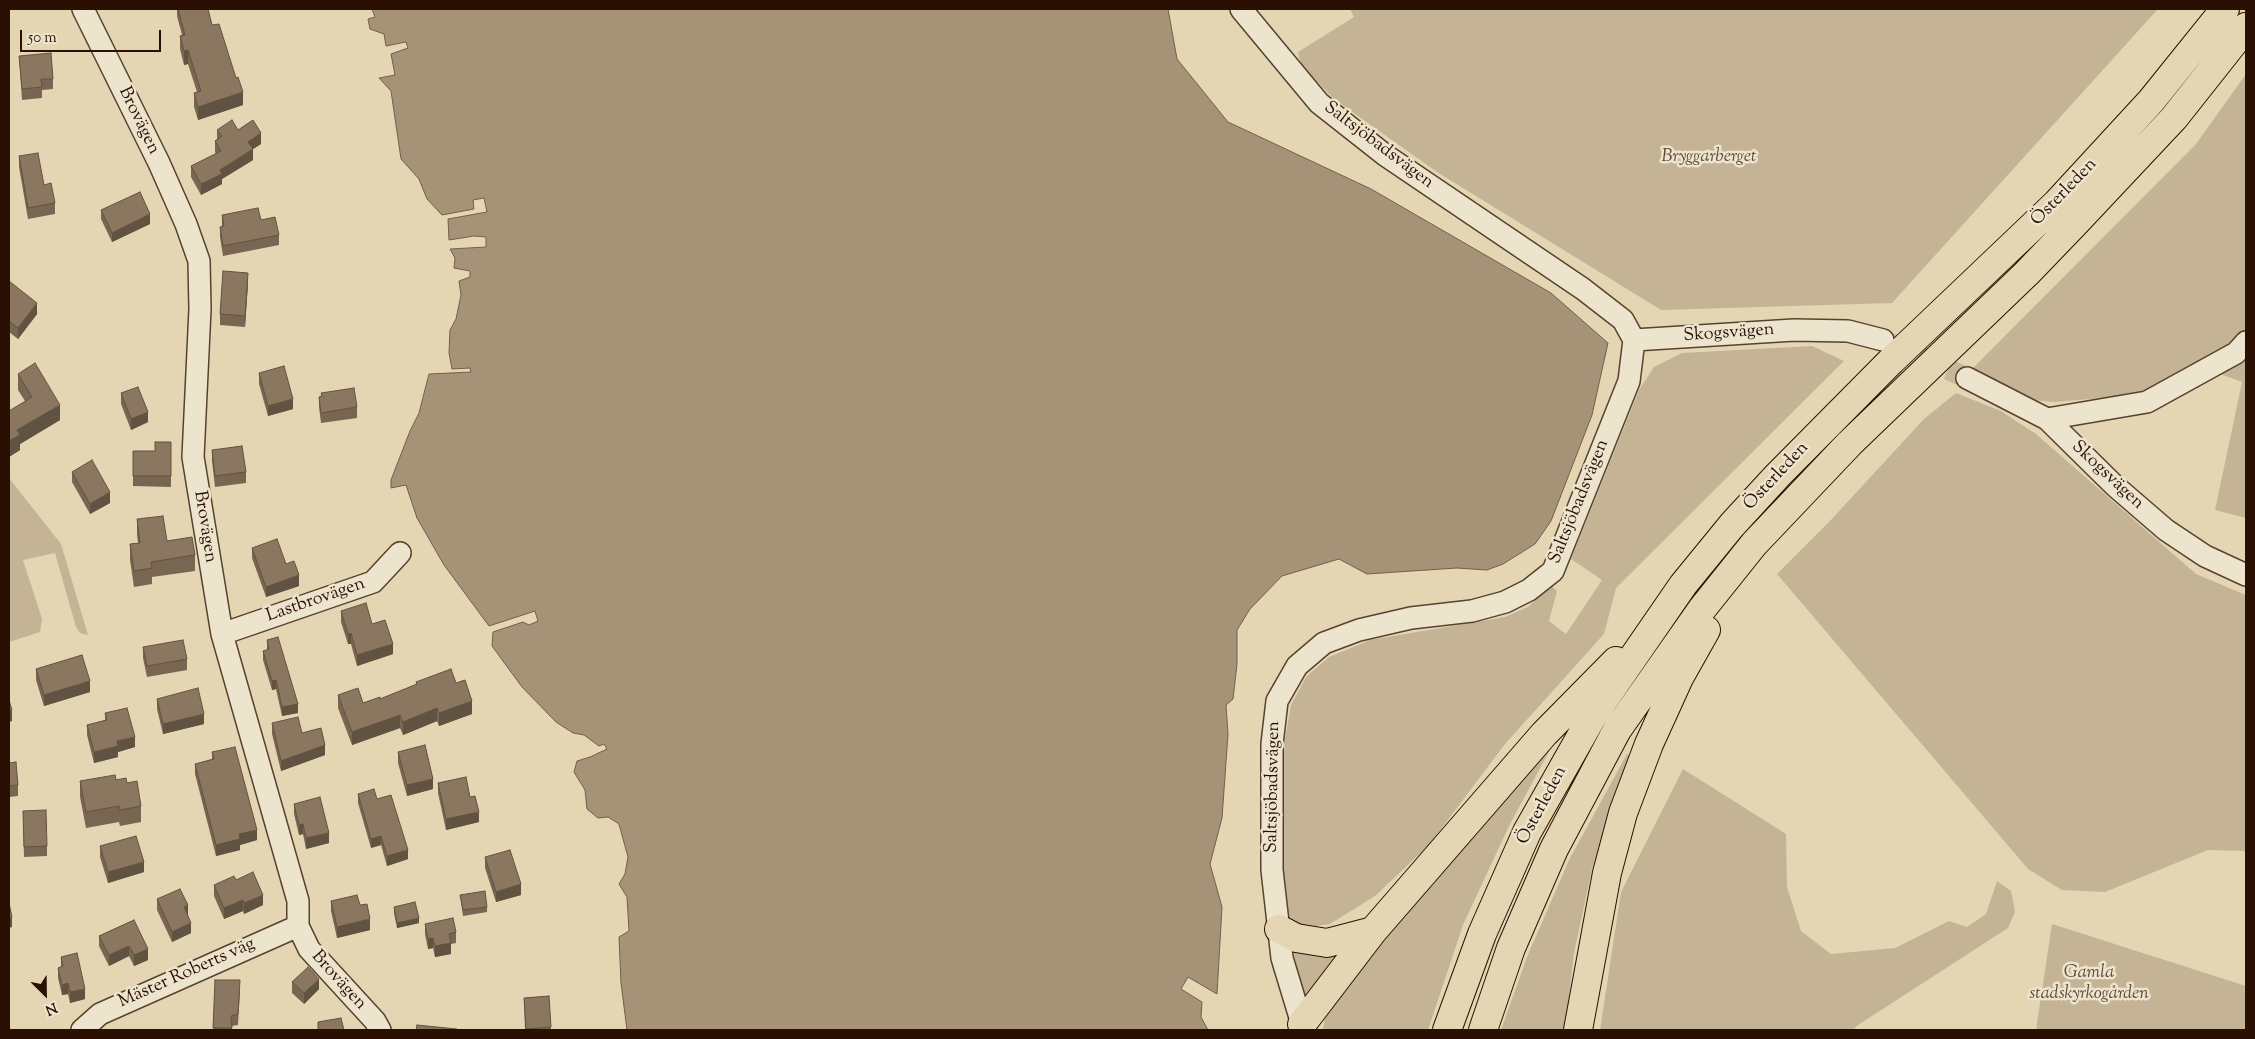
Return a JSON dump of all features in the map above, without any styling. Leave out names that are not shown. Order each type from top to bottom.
[{"type":"highway","name":"Österleden","points":[[1447,1030],[1482,934],[1527,832],[1592,717],[1683,585],[1732,525],[1778,475],[1891,361],[2057,203],[2151,102],[2225,9]]},
{"type":"highway","name":"Österleden","points":[[1483,1030],[1511,948],[1554,849],[1618,730],[1702,609],[1754,544],[1850,443],[2078,222],[2174,118],[2246,27]]},
{"type":"highway","points":[[1578,1030],[1607,873],[1623,813],[1649,744],[1679,678],[1754,544]]},
{"type":"highway","points":[[1302,1024],[1373,931],[1442,854],[1544,734],[1592,684],[1653,626]]},
{"type":"highway","points":[[1278,929],[1296,938],[1327,943],[1373,931]]},
{"type":"street","name":"Brovägen","points":[[83,9],[159,163],[200,261],[200,309],[193,457],[222,634],[298,901],[298,926],[309,949],[375,1021],[380,1030]]},
{"type":"street","name":"Saltsjöbadsvägen","points":[[1241,9],[1320,103],[1385,154],[1583,289],[1623,320],[1634,340],[1629,381],[1552,571],[1529,590],[1505,602],[1472,611],[1411,618],[1359,630],[1324,643],[1297,666],[1277,701],[1272,744],[1272,870],[1278,929],[1285,967],[1302,1024]]},
{"type":"street","name":"Skogsvägen","points":[[1634,340],[1794,330],[1848,331],[1883,340]]},
{"type":"street","points":[[2046,419],[2147,402],[2236,353],[2246,342]]},
{"type":"street","name":"Skogsvägen","points":[[1967,378],[2046,419],[2114,486],[2166,530],[2205,556],[2246,575]]},
{"type":"street","name":"Lastbrovägen","points":[[222,634],[373,582],[400,553]]},
{"type":"street","name":"Mäster Roberts väg","points":[[82,1030],[100,1014],[298,926]]},
{"type":"green space","name":"Bryggarberget","points":[[1350,9],[2158,9],[1892,303],[1661,310],[1437,172],[1334,99],[1301,65],[1298,52],[1354,17]]},
{"type":"green space","points":[[2246,74],[2246,330],[2231,345],[2139,395],[2054,402],[2031,400],[1971,370],[2196,144]]},
{"type":"green space","points":[[1812,346],[1844,361],[1616,588],[1604,634],[1505,744],[1429,845],[1375,896],[1330,924],[1304,928],[1291,922],[1285,907],[1281,793],[1285,739],[1291,705],[1306,677],[1329,657],[1370,640],[1505,617],[1528,607],[1551,586],[1557,591],[1549,621],[1566,634],[1602,580],[1571,559],[1639,390],[1654,367],[1682,353]]},
{"type":"green space","points":[[2246,352],[2246,518],[2215,510],[2242,382],[2215,372]]},
{"type":"green space","points":[[1956,393],[2001,411],[2036,434],[2196,574],[2246,595],[2246,851],[2208,850],[2105,892],[2062,890],[2028,869],[1777,574],[1829,522],[1924,419]]},
{"type":"green space","points":[[9,478],[61,544],[88,635],[80,633],[76,627],[55,553],[23,560],[42,619],[40,632],[9,642]]},
{"type":"green space","points":[[1548,743],[1552,746],[1509,826],[1463,925],[1428,1030],[1323,1030],[1325,1017],[1394,928]]},
{"type":"green space","points":[[1627,754],[1632,758],[1611,810],[1592,869],[1574,953],[1565,1030],[1501,1030],[1527,957],[1569,860]]},
{"type":"green space","points":[[1683,769],[1786,834],[1787,887],[1801,931],[1831,954],[1895,948],[1949,921],[1967,927],[1986,914],[1997,881],[2011,891],[2015,912],[2008,928],[1853,1030],[1600,1030],[1621,892]]},
{"type":"green space","name":"Gamla stadskyrkogården","points":[[2052,924],[2246,986],[2246,1030],[2036,1030]]},
{"type":"green space","points":[[1292,946],[1346,949],[1306,997],[1302,993]]},
{"type":"shaded area","points":[[372,9],[1168,9],[1177,59],[1228,122],[1371,189],[1551,293],[1608,343],[1592,415],[1551,521],[1535,544],[1503,564],[1487,570],[1457,568],[1367,574],[1339,559],[1282,576],[1250,609],[1237,630],[1237,664],[1233,699],[1226,705],[1228,734],[1222,818],[1210,864],[1222,907],[1217,994],[1188,977],[1181,989],[1202,1002],[1201,1017],[1208,1030],[627,1030],[621,983],[619,937],[629,931],[627,897],[619,884],[625,874],[628,857],[619,824],[608,817],[598,818],[587,809],[585,790],[574,772],[577,761],[607,749],[604,744],[599,746],[584,735],[573,733],[556,722],[522,687],[492,646],[493,632],[523,622],[529,625],[538,621],[535,611],[489,626],[444,565],[417,518],[406,485],[391,488],[391,480],[419,413],[429,374],[471,372],[470,368],[452,369],[449,353],[450,330],[456,319],[461,295],[459,281],[470,277],[470,271],[454,268],[455,258],[450,249],[486,247],[486,237],[474,236],[449,240],[448,219],[487,212],[484,198],[473,200],[474,209],[442,215],[427,199],[419,179],[401,159],[391,91],[379,78],[395,75],[391,54],[408,48],[406,42],[386,46],[384,34],[370,29],[368,19],[375,17]]},
{"type":"building","points":[[178,9],[208,9],[212,25],[219,24],[236,78],[238,77],[243,92],[198,107],[194,93],[201,91],[188,50],[184,51],[180,36],[185,35]]},
{"type":"building","points":[[51,53],[53,79],[41,79],[42,87],[22,89],[19,56]]},
{"type":"building","points":[[232,120],[238,130],[253,120],[261,133],[248,142],[253,149],[220,170],[222,174],[201,184],[191,166],[221,151],[215,141],[222,136],[217,130]]},
{"type":"building","points":[[38,153],[44,185],[51,183],[55,203],[28,208],[19,156]]},
{"type":"building","points":[[140,192],[150,214],[112,233],[101,210]]},
{"type":"building","points":[[258,208],[261,220],[275,217],[279,235],[223,246],[220,227],[224,226],[222,215]]},
{"type":"building","points":[[223,271],[248,273],[245,316],[220,314]]},
{"type":"building","points":[[9,281],[37,303],[18,328],[9,321]]},
{"type":"building","points":[[35,363],[60,405],[17,430],[20,435],[9,441],[9,411],[32,397],[18,374]]},
{"type":"building","points":[[284,366],[293,399],[268,406],[259,373]]},
{"type":"building","points":[[138,387],[148,412],[131,419],[121,393]]},
{"type":"building","points":[[354,388],[357,407],[321,413],[319,397],[322,396],[321,393]]},
{"type":"building","points":[[155,442],[171,442],[171,476],[133,476],[133,451],[155,451]]},
{"type":"building","points":[[242,446],[246,472],[215,476],[212,450]]},
{"type":"building","points":[[92,460],[110,492],[90,504],[72,472]]},
{"type":"building","points":[[163,516],[167,541],[192,537],[195,555],[151,562],[152,568],[134,571],[130,544],[140,543],[137,519]]},
{"type":"building","points":[[277,539],[286,564],[294,561],[299,575],[266,587],[252,548]]},
{"type":"building","points":[[366,603],[372,624],[385,620],[393,644],[357,655],[351,633],[348,634],[341,611]]},
{"type":"building","points":[[278,637],[298,704],[282,707],[276,680],[272,681],[263,651],[269,649],[267,640]]},
{"type":"building","points":[[183,640],[187,659],[147,666],[143,647]]},
{"type":"building","points":[[82,655],[90,681],[44,695],[36,669]]},
{"type":"building","points":[[451,669],[456,683],[465,680],[472,701],[439,713],[437,708],[403,722],[400,715],[352,732],[338,695],[358,688],[363,703],[380,697],[380,699],[417,684],[416,682]]},
{"type":"building","points":[[198,688],[204,714],[163,724],[157,699]]},
{"type":"building","points":[[9,700],[12,710],[9,711]]},
{"type":"building","points":[[127,708],[135,737],[117,741],[118,746],[94,752],[87,725],[107,720],[105,713]]},
{"type":"building","points":[[298,717],[302,733],[321,728],[325,745],[281,761],[272,723]]},
{"type":"building","points":[[425,745],[433,779],[407,785],[398,752]]},
{"type":"building","points":[[235,747],[257,830],[239,834],[240,839],[216,845],[195,764],[214,759],[212,752]]},
{"type":"building","points":[[16,762],[18,785],[9,786],[9,763]]},
{"type":"building","points":[[115,775],[116,780],[126,778],[127,783],[137,781],[141,806],[120,810],[119,806],[86,812],[80,781]]},
{"type":"building","points":[[466,777],[470,797],[475,796],[479,812],[446,819],[438,783]]},
{"type":"building","points":[[374,789],[377,799],[391,795],[408,850],[387,856],[381,836],[371,839],[358,794]]},
{"type":"building","points":[[320,797],[329,833],[306,838],[303,824],[299,825],[294,804]]},
{"type":"building","points":[[46,810],[47,846],[24,847],[23,811]]},
{"type":"building","points":[[136,836],[144,862],[108,872],[100,846]]},
{"type":"building","points":[[510,850],[521,884],[496,892],[485,857]]},
{"type":"building","points":[[253,872],[263,895],[244,903],[243,900],[224,908],[214,885],[234,876],[236,880]]},
{"type":"building","points":[[180,889],[188,905],[184,907],[191,923],[172,932],[157,899]]},
{"type":"building","points":[[485,891],[487,907],[463,910],[460,895]]},
{"type":"building","points":[[357,895],[360,905],[367,904],[370,919],[337,927],[331,901]]},
{"type":"building","points":[[415,902],[419,918],[397,923],[394,907]]},
{"type":"building","points":[[9,903],[12,917],[9,918]]},
{"type":"building","points":[[453,918],[456,932],[449,934],[451,943],[435,946],[433,938],[428,939],[425,924]]},
{"type":"building","points":[[134,920],[148,949],[134,955],[129,946],[109,955],[99,936]]},
{"type":"building","points":[[77,953],[85,989],[70,992],[68,983],[62,985],[58,968],[63,966],[61,957]]},
{"type":"building","points":[[308,967],[319,979],[304,993],[292,982]]},
{"type":"building","points":[[215,980],[240,980],[238,1014],[231,1016],[232,1028],[213,1028]]},
{"type":"building","points":[[549,996],[551,1027],[526,1029],[524,998]]},
{"type":"building","points":[[341,1018],[344,1030],[318,1030],[318,1022]]},
{"type":"building","points":[[417,1025],[457,1029],[457,1030],[416,1030]]},
{"type":"tunnel","points":[[1890,343],[1967,378]]}]
